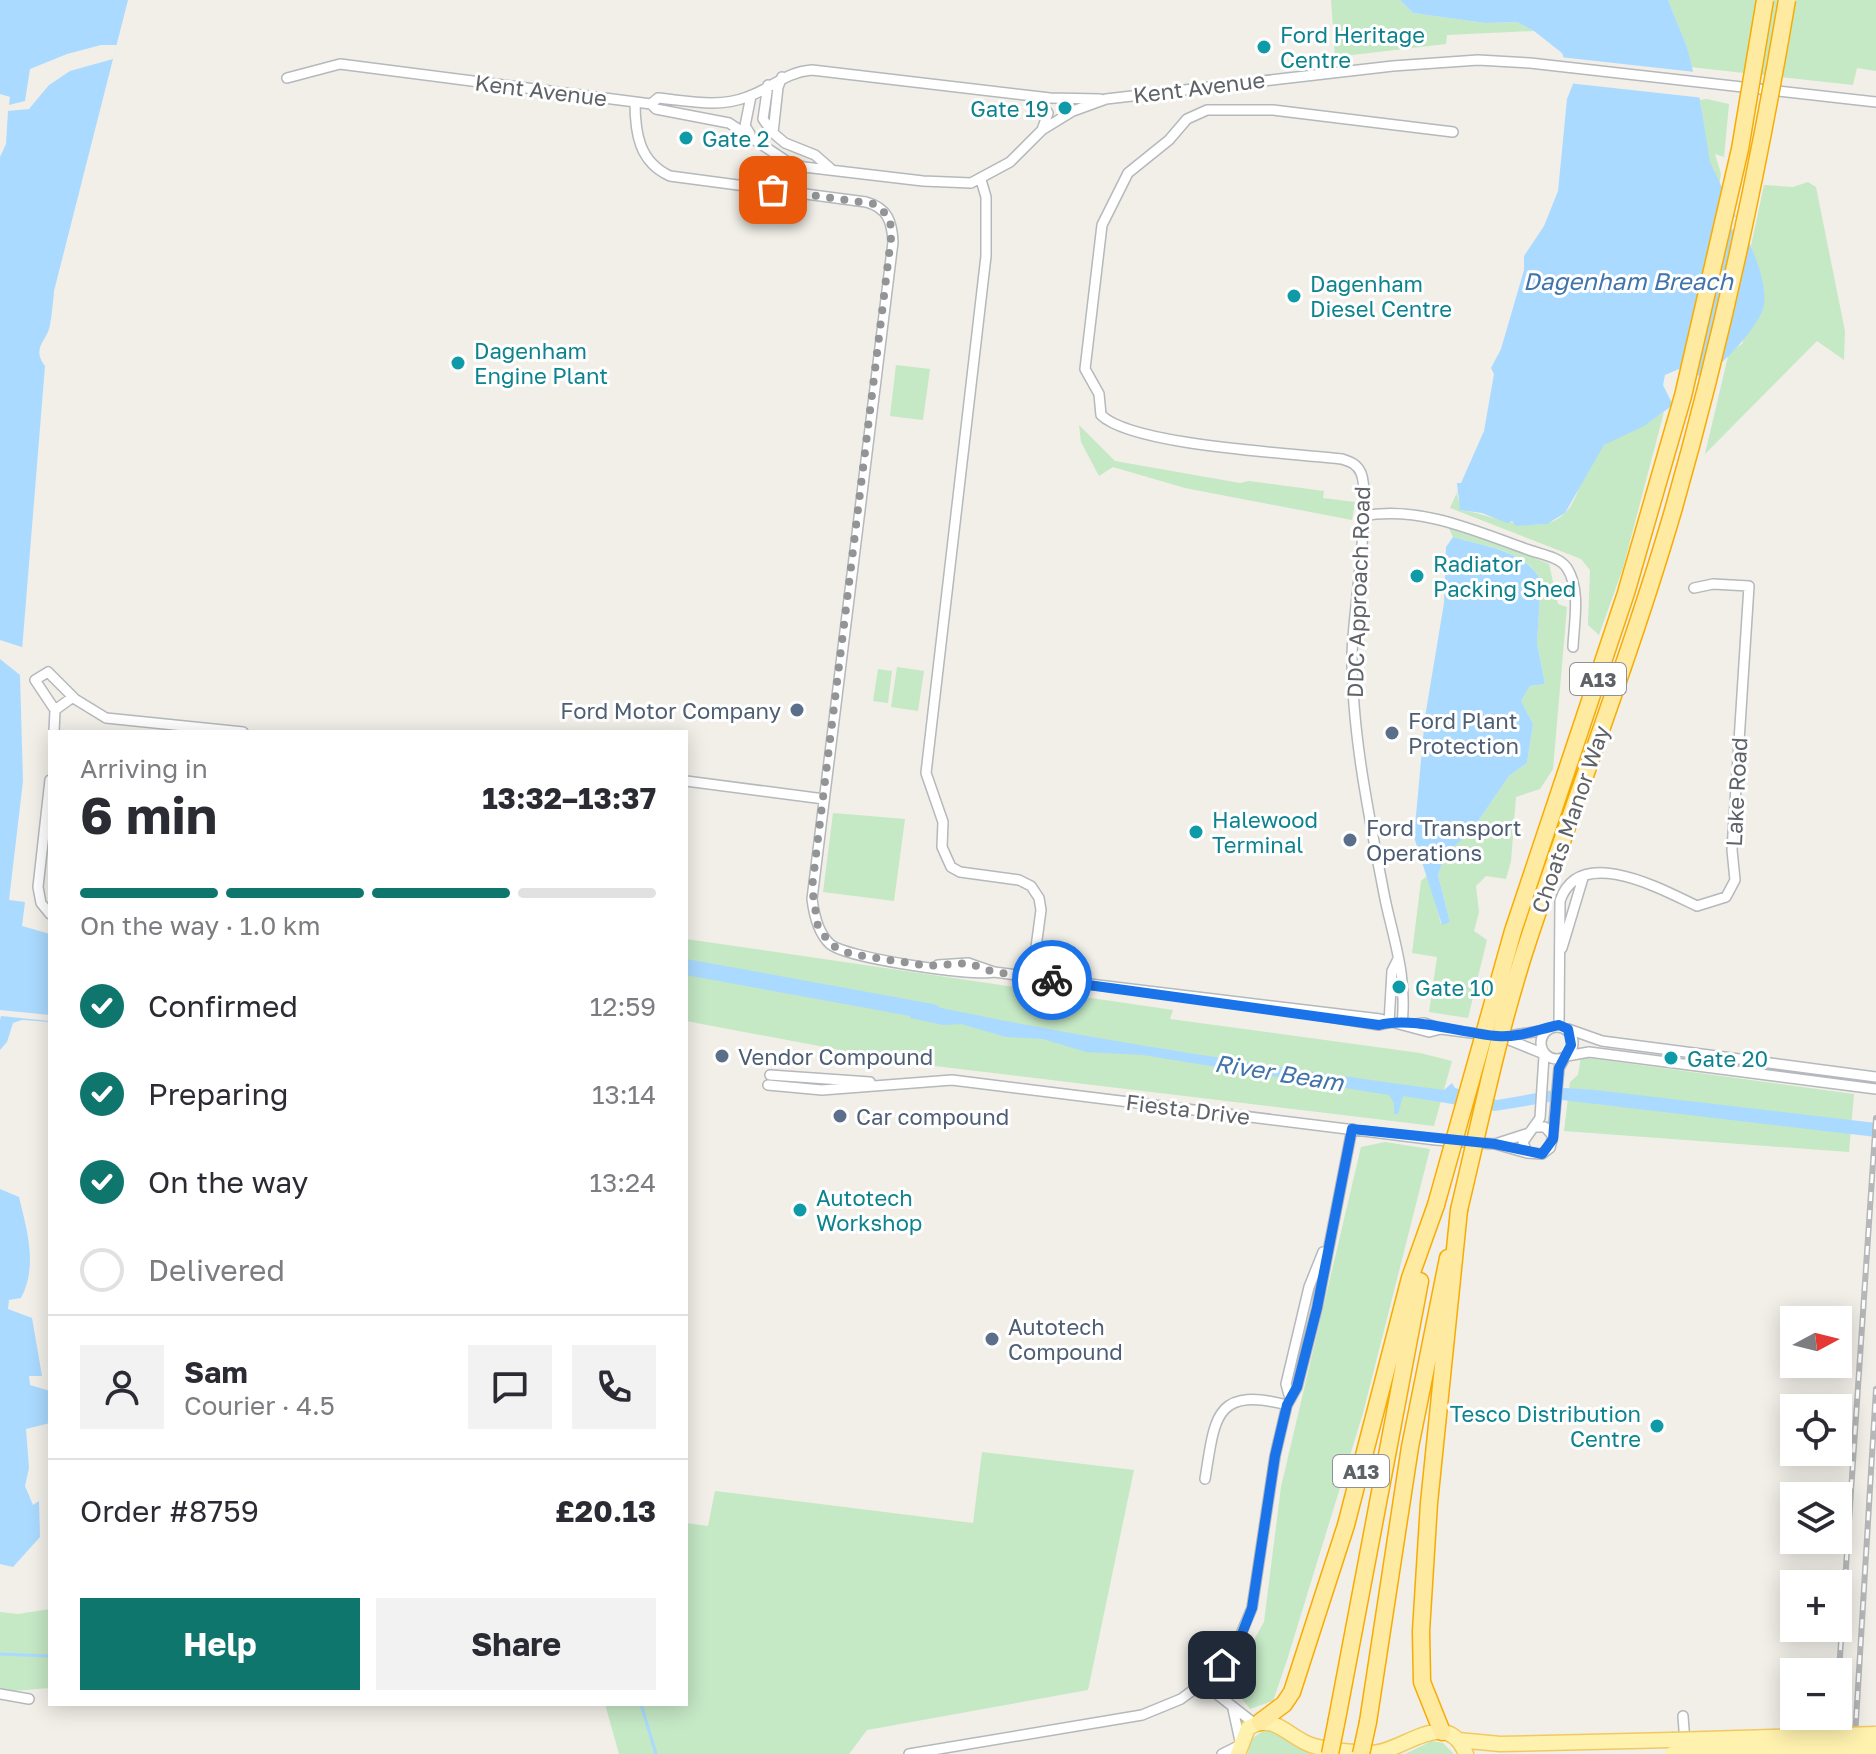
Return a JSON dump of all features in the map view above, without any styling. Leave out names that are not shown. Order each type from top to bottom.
[{"type":"highway","name":"Choats Manor Way","points":[[1436,1205],[1537,852],[1597,680],[1683,396],[1740,149],[1765,0]]},
{"type":"highway","name":"Choats Manor Way","points":[[1459,1210],[1529,938],[1604,726],[1673,511],[1730,288],[1760,152],[1787,0]]},
{"type":"highway","name":"A13","points":[[1330,1754],[1383,1463],[1436,1205]]},
{"type":"highway","name":"A13","points":[[1258,1723],[1287,1700],[1297,1678],[1346,1525],[1410,1278],[1436,1205]]},
{"type":"highway","name":"A13","points":[[1361,1754],[1413,1432],[1459,1210]]},
{"type":"highway","name":"A13","points":[[1442,1732],[1422,1682],[1421,1631],[1429,1503],[1459,1210]]},
{"type":"main road","points":[[1239,1747],[1258,1723],[1279,1725],[1313,1746],[1370,1753],[1394,1749],[1424,1733],[1442,1732],[1458,1740],[1500,1744],[1876,1748]]},
{"type":"main road","points":[[1663,1754],[1672,1747],[1876,1734]]},
{"type":"main road","points":[[1458,1740],[1466,1754]]},
{"type":"street","name":"Kent Avenue","points":[[981,180],[1010,162],[1042,130],[1073,111],[1106,99],[1393,66],[1478,60],[1558,66],[1876,102]]},
{"type":"street","name":"Kent Avenue","points":[[287,78],[340,64],[651,104],[656,109],[729,123],[788,162],[834,171]]},
{"type":"street","points":[[651,104],[658,98],[725,103],[751,96],[782,77],[802,71],[834,71],[1030,96],[1106,99]]},
{"type":"street","points":[[773,133],[782,77]]},
{"type":"street","points":[[768,85],[763,119],[773,133],[785,143],[815,155],[834,171],[963,184],[981,180],[986,197],[986,256],[926,773],[943,822],[942,847],[951,867],[960,872],[1019,880],[1031,886],[1039,898],[1041,910],[1032,977]]},
{"type":"street","points":[[751,96],[745,126],[751,135]]},
{"type":"street","points":[[1030,96],[1041,101],[1047,109],[1042,130]]},
{"type":"street","points":[[635,102],[641,146],[648,163],[657,170],[670,176],[866,202],[881,208],[891,222],[893,242],[814,875],[815,918],[831,945],[864,958],[934,966],[968,963],[994,972],[1290,1010],[1316,1017],[1379,1025],[1424,1023],[1441,1029],[1502,1037],[1544,1055],[1565,1058],[1589,1052],[1876,1089]]},
{"type":"street","name":"DDC Approach Road","points":[[1405,1025],[1405,978],[1398,959],[1377,851],[1354,700],[1352,651],[1362,479],[1350,462],[1168,439],[1109,424],[1101,415],[1099,394],[1085,369],[1102,225],[1128,173],[1169,140],[1187,119],[1207,110],[1273,110],[1453,132]]},
{"type":"street","points":[[1362,516],[1380,513],[1449,522],[1502,538],[1564,564],[1573,578],[1573,647]]},
{"type":"street","name":"Lake Road","points":[[1565,1058],[1571,1040],[1564,1027],[1560,901],[1567,885],[1589,873],[1604,873],[1664,887],[1697,906],[1726,897],[1735,880],[1732,850],[1749,586],[1713,584],[1694,588]]},
{"type":"street","points":[[54,730],[55,710],[35,680],[48,672],[73,697],[106,718],[223,730]]},
{"type":"street","points":[[55,710],[73,697]]},
{"type":"street","points":[[688,781],[824,799]]},
{"type":"street","points":[[48,798],[38,887],[41,903],[48,912]]},
{"type":"street","points":[[1388,1023],[1392,971],[1398,959]]},
{"type":"street","points":[[1502,1037],[1564,1027],[1602,1041],[1876,1077]]},
{"type":"street","points":[[1546,1030],[1541,1108],[1523,1147],[1527,1153],[1544,1153],[1553,1136],[1557,1079],[1565,1058]]},
{"type":"street","name":"Fiesta Drive","points":[[769,1080],[822,1090],[881,1083],[952,1080],[1403,1136],[1495,1144],[1527,1153]]},
{"type":"street","points":[[1530,1131],[1545,1127],[1553,1136]]},
{"type":"street","points":[[909,1754],[1142,1715],[1181,1699],[1215,1674],[1235,1648],[1252,1608],[1264,1517],[1288,1400],[1297,1387],[1303,1366],[1352,1129]]},
{"type":"street","name":"Fiesta Drive","points":[[1495,1144],[1517,1140],[1530,1131]]},
{"type":"street","points":[[1205,1479],[1213,1430],[1228,1405],[1249,1397],[1288,1400]]},
{"type":"street","points":[[1215,1674],[1213,1690],[1233,1709],[1258,1723]]},
{"type":"street","points":[[0,1694],[29,1699]]},
{"type":"street","points":[[1222,1754],[1239,1747],[1233,1709]]},
{"type":"street","points":[[1683,1716],[1684,1754]]},
{"type":"green space","points":[[1331,0],[1400,0],[1413,13],[1485,23],[1517,22],[1534,31],[1447,35],[1446,44],[1335,57]]},
{"type":"green space","points":[[1668,0],[1876,0],[1876,71],[1857,68],[1853,85],[1690,67],[1687,47]]},
{"type":"green space","points":[[1700,100],[1729,104],[1724,157],[1715,154],[1721,174],[1719,185],[1709,162]]},
{"type":"green space","points":[[1808,182],[1816,187],[1845,331],[1844,360],[1817,341],[1705,454],[1729,352],[1742,344],[1762,282],[1751,246],[1764,185],[1793,187]]},
{"type":"green space","points":[[896,365],[930,369],[923,420],[890,416]]},
{"type":"green space","points":[[1664,412],[1623,568],[1599,635],[1588,625],[1590,570],[1581,559],[1450,508],[1459,488],[1457,494],[1461,510],[1522,524],[1552,522],[1564,514],[1574,500],[1590,464],[1604,445]]},
{"type":"green space","points":[[1079,425],[1115,461],[1240,483],[1249,481],[1324,491],[1323,498],[1355,502],[1352,520],[1185,488],[1113,467],[1099,476],[1081,442]]},
{"type":"green space","points":[[1446,522],[1549,564],[1558,604],[1567,607],[1553,769],[1540,789],[1516,797],[1511,861],[1506,879],[1486,876],[1476,886],[1479,912],[1474,931],[1487,940],[1468,1018],[1429,1012],[1437,957],[1412,953],[1421,881],[1428,875],[1441,924],[1450,922],[1438,875],[1446,852],[1470,833],[1509,776],[1527,763],[1533,724],[1521,701],[1530,686],[1545,684],[1537,643],[1541,581],[1525,562],[1515,556],[1453,537]]},
{"type":"green space","points":[[897,667],[924,671],[918,711],[891,707]]},
{"type":"green space","points":[[878,669],[892,671],[888,703],[873,701]]},
{"type":"green space","points":[[833,813],[905,819],[894,901],[823,892]]},
{"type":"green space","points":[[688,939],[1173,1010],[1170,1019],[1420,1053],[1452,1061],[1434,1126],[910,1063],[688,1021]]},
{"type":"green space","points":[[1581,1057],[1854,1094],[1849,1152],[1564,1131],[1570,1082],[1578,1075]]},
{"type":"green space","points":[[1385,1142],[1430,1149],[1363,1413],[1287,1660],[1273,1701],[1250,1709],[1229,1683],[1264,1622],[1281,1487],[1361,1147]]},
{"type":"green space","points":[[982,1452],[1134,1470],[1088,1690],[867,1730],[849,1754],[619,1754],[606,1706],[688,1706],[688,1523],[708,1526],[715,1491],[973,1523]]},
{"type":"green space","points":[[48,1609],[48,1688],[0,1692],[0,1612],[18,1614]]},
{"type":"green space","points":[[1265,1730],[1281,1733],[1310,1754],[1248,1754],[1251,1739]]},
{"type":"green space","points":[[1432,1741],[1443,1743],[1454,1754],[1405,1754]]},
{"type":"water","points":[[0,0],[128,0],[54,291],[50,325],[39,354],[45,366],[20,675],[23,781],[9,900],[25,902],[22,926],[48,933],[48,1022],[22,1020],[13,1023],[7,1042],[0,1050]]},
{"type":"water","name":"Dagenham Breach","points":[[1400,0],[1668,0],[1687,47],[1710,162],[1736,217],[1718,214],[1716,226],[1744,232],[1759,268],[1764,287],[1764,305],[1756,323],[1739,345],[1719,365],[1703,375],[1679,369],[1665,375],[1663,385],[1673,405],[1644,426],[1604,445],[1565,513],[1547,524],[1516,526],[1512,521],[1507,523],[1482,513],[1460,510],[1457,483],[1461,483],[1484,431],[1494,374],[1491,368],[1501,349],[1524,270],[1524,256],[1544,226],[1558,191],[1567,99],[1573,84],[1562,53],[1517,22],[1485,23],[1413,13]]},
{"type":"water","points":[[1453,537],[1514,556],[1525,562],[1541,581],[1537,643],[1545,684],[1530,686],[1521,701],[1533,724],[1527,763],[1509,776],[1470,833],[1446,853],[1438,875],[1450,922],[1442,925],[1414,837],[1425,717],[1444,603],[1446,547]]},
{"type":"water","points":[[913,1002],[1245,1062],[1444,1090],[1452,1083],[1455,1088],[1497,1100],[1565,1088],[1595,1090],[1876,1123],[1876,1137],[1562,1100],[1495,1111],[1403,1096],[1398,1114],[1394,1114],[1394,1103],[1389,1095],[1143,1055],[1086,1052],[1043,1039],[1006,1037],[961,1024],[943,1025],[910,1018]]},
{"type":"water","points":[[0,1189],[19,1197],[25,1222],[29,1273],[21,1298],[9,1300],[8,1309],[32,1318],[42,1376],[29,1376],[30,1385],[48,1390],[48,1424],[26,1429],[29,1468],[25,1486],[33,1505],[39,1501],[40,1537],[13,1567],[0,1564]]},
{"type":"pier","points":[[101,45],[117,45],[113,59],[70,71],[49,85],[29,109],[8,111],[6,144],[0,157],[0,94],[10,97],[9,105],[25,101],[30,69]]},
{"type":"pier","points":[[1560,57],[1695,72],[1704,98],[1568,83]]},
{"type":"pier","points":[[0,640],[25,648],[20,675],[0,659]]},
{"type":"pier","points":[[0,1010],[48,1015],[48,1021],[1,1016],[0,1020]]},
{"type":"waterway","name":"River Beam","points":[[688,967],[933,1012]]},
{"type":"waterway","points":[[0,1654],[48,1656]]},
{"type":"waterway","points":[[642,1706],[656,1754]]},
{"type":"railway","points":[[1840,1658],[1876,1118]]},
{"type":"railway","points":[[1854,1754],[1876,1389]]},
{"type":"railway","points":[[1837,1754],[1839,1730]]},
{"type":"way so far","points":[[773,190],[875,204],[891,222],[893,242],[812,888],[818,927],[831,945],[864,958],[928,966],[954,961],[978,964],[994,972],[1052,980]]},
{"type":"place","name":"Ford Heritage Centre","points":[[1264,47]]},
{"type":"place","name":"Gate 19","points":[[1065,108]]},
{"type":"place","name":"Gate 2","points":[[686,138]]},
{"type":"place","name":"Dagenham Diesel Centre","points":[[1294,296]]},
{"type":"place","name":"Dagenham Engine Plant","points":[[458,363]]},
{"type":"place","name":"Radiator Packing Shed","points":[[1417,576]]},
{"type":"place","name":"Ford Motor Company","points":[[797,710]]},
{"type":"place","name":"Ford Plant Protection","points":[[1392,733]]},
{"type":"place","name":"Halewood Terminal","points":[[1196,832]]},
{"type":"place","name":"Ford Transport Operations","points":[[1350,840]]},
{"type":"place","name":"Gate 10","points":[[1399,987]]},
{"type":"place","name":"Vendor Compound","points":[[722,1056]]},
{"type":"place","name":"Gate 20","points":[[1671,1058]]},
{"type":"place","name":"Car compound","points":[[840,1116]]},
{"type":"place","name":"Autotech Workshop","points":[[800,1210]]},
{"type":"place","name":"Autotech Compound","points":[[992,1339]]},
{"type":"place","name":"Tesco Distribution Centre","points":[[1657,1426]]},
{"type":"route","points":[[1052,980],[1290,1010],[1304,1016],[1379,1025],[1430,1023],[1441,1029],[1502,1037],[1559,1025],[1568,1029],[1571,1040],[1569,1053],[1559,1068],[1553,1139],[1550,1148],[1542,1154],[1507,1150],[1495,1144],[1352,1129],[1328,1238],[1317,1308],[1297,1387],[1289,1395],[1275,1456],[1252,1608],[1235,1648],[1222,1665]]}]
